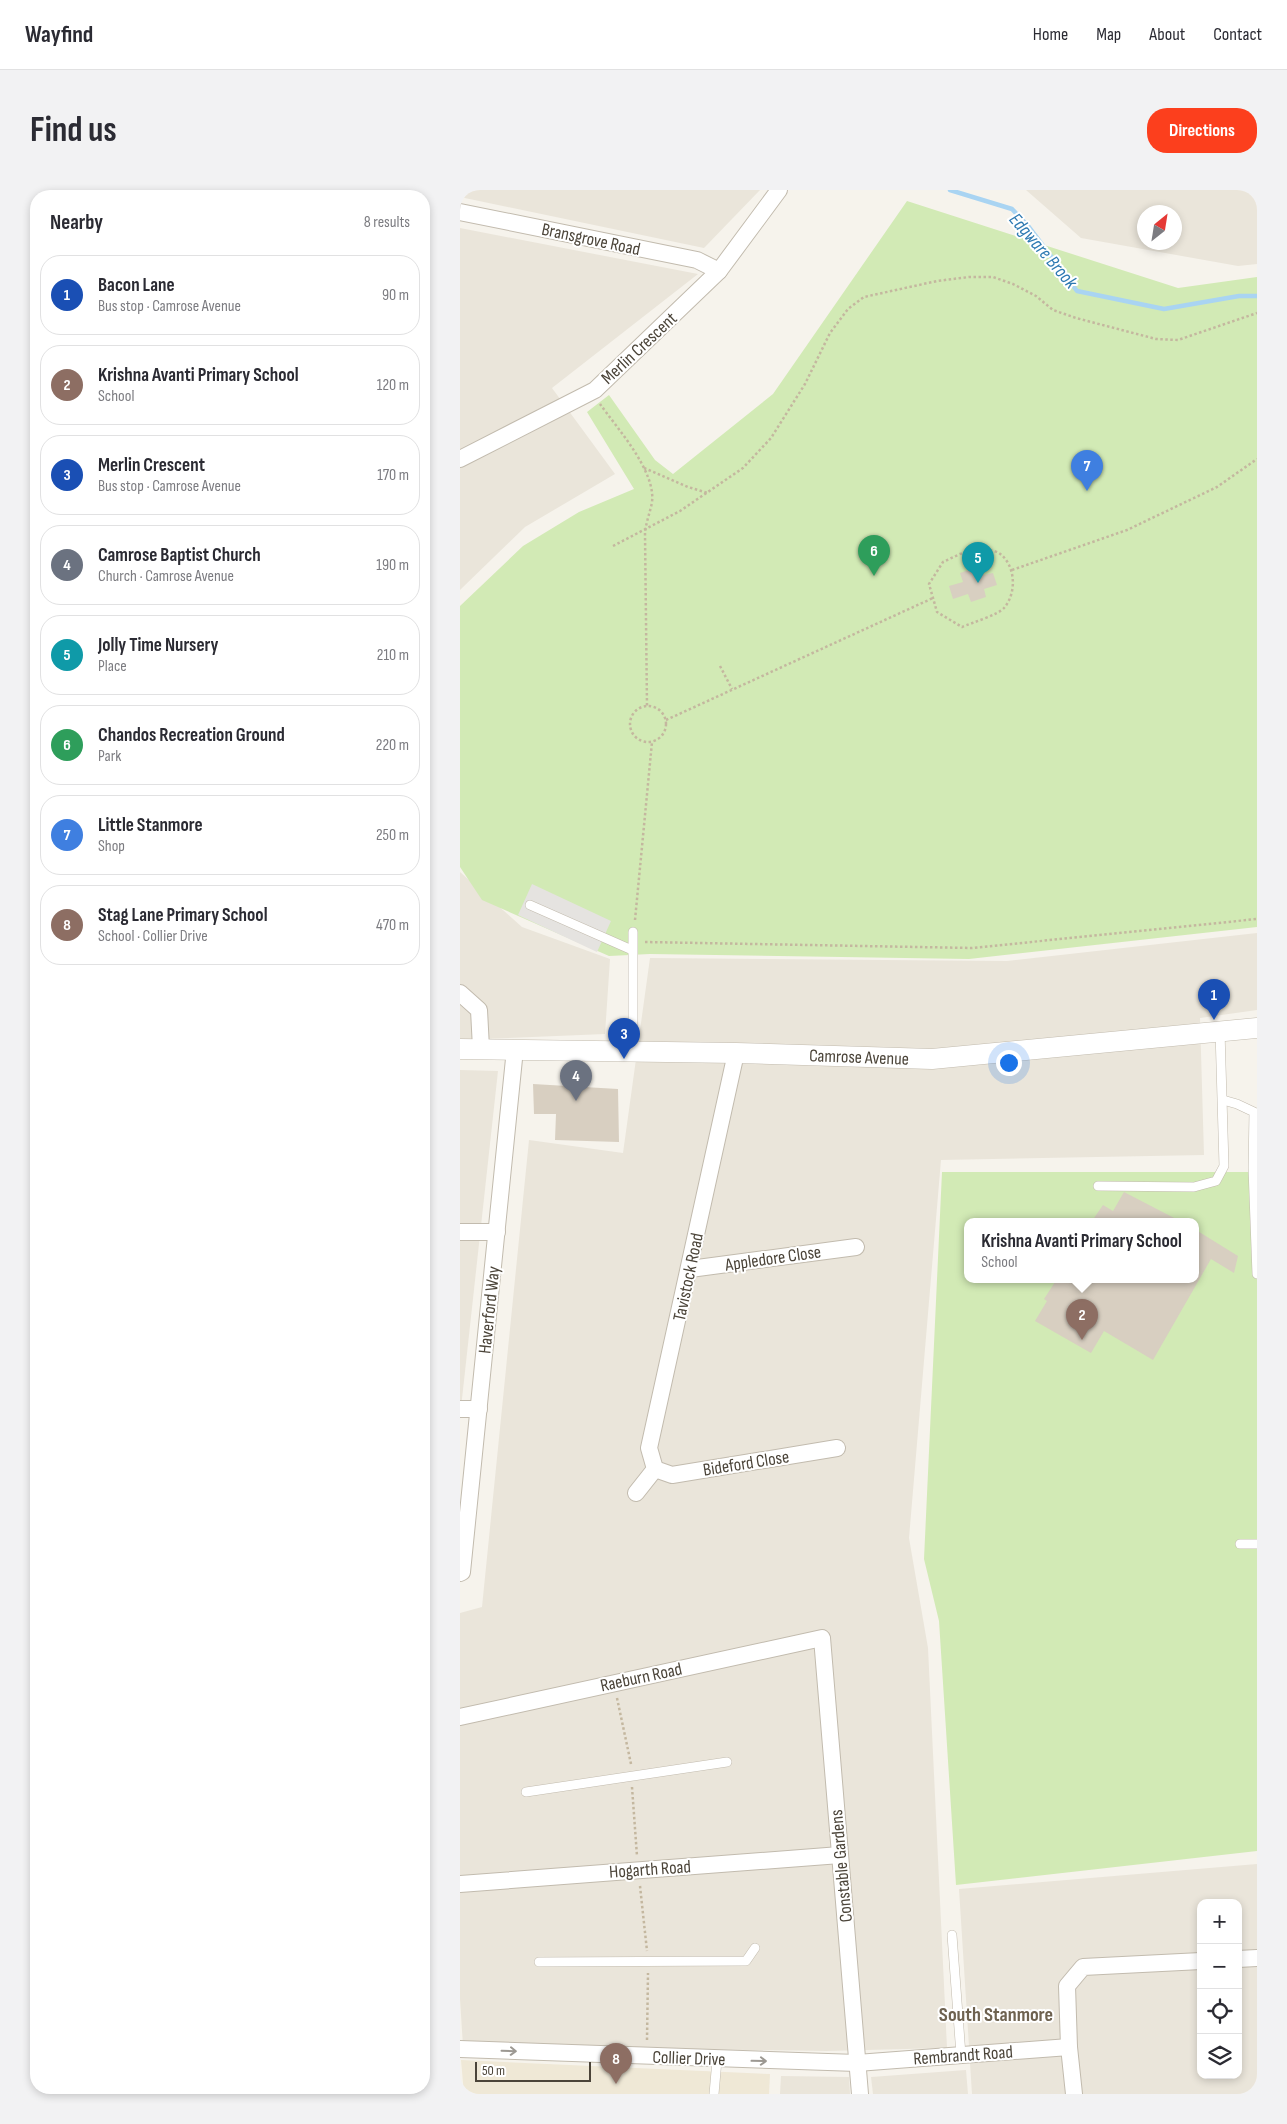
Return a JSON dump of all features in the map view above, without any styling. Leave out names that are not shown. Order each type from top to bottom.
[{"type":"street","name":"Merlin Crescent","points":[[460,460],[595,390],[719,271],[763,209],[779,190]]},
{"type":"street","name":"Bransgrove Road","points":[[460,212],[697,260],[719,271]]},
{"type":"street","points":[[460,994],[479,1010],[481,1048]]},
{"type":"street","name":"Camrose Avenue","points":[[460,1049],[736,1053],[932,1059],[1220,1030],[1257,1028]]},
{"type":"street","name":"Haverford Way","points":[[461,1572],[515,1049]]},
{"type":"street","name":"Tavistock Road","points":[[655,1469],[650,1448],[736,1053]]},
{"type":"street","points":[[460,1232],[496,1232]]},
{"type":"street","name":"Appledore Close","points":[[690,1269],[856,1247]]},
{"type":"street","points":[[460,1409],[479,1409]]},
{"type":"street","name":"Bideford Close","points":[[655,1469],[672,1475],[837,1448]]},
{"type":"street","points":[[636,1494],[655,1469]]},
{"type":"street","name":"Raeburn Road","points":[[460,1716],[822,1638]]},
{"type":"street","name":"Constable Gardens","points":[[822,1638],[860,2094]]},
{"type":"street","name":"Hogarth Road","points":[[460,1884],[840,1855]]},
{"type":"street","points":[[1242,1959],[1257,1958]]},
{"type":"street","points":[[1074,2094],[1069,2047],[1067,1986],[1083,1967],[1197,1961]]},
{"type":"street","name":"Rembrandt Road","points":[[857,2063],[1069,2047]]},
{"type":"street","name":"Collier Drive","points":[[460,2049],[717,2060],[857,2063]]},
{"type":"lane","points":[[530,905],[632,946]]},
{"type":"lane","points":[[633,932],[633,1051]]},
{"type":"lane","points":[[1098,1186],[1194,1187],[1216,1181],[1224,1166],[1220,1030]]},
{"type":"lane","points":[[1223,1100],[1254,1112],[1257,1274]]},
{"type":"lane","points":[[1240,1544],[1257,1544]]},
{"type":"lane","points":[[526,1792],[726,1762]]},
{"type":"lane","points":[[952,1935],[961,2055]]},
{"type":"lane","points":[[539,1962],[746,1961],[755,1948]]},
{"type":"lane","points":[[714,2094],[717,2060]]},
{"type":"path","points":[[613,546],[646,527],[680,511],[709,493],[742,468],[771,438],[805,384],[830,333],[848,308],[864,298],[937,281],[969,276],[993,277],[1013,284],[1036,296],[1052,310],[1156,339],[1178,340],[1224,322],[1257,313]]},
{"type":"path","points":[[595,390],[599,402],[644,468],[651,488],[652,502],[646,527],[647,706]]},
{"type":"path","points":[[1012,570],[1127,530],[1217,487],[1257,459]]},
{"type":"path","points":[[644,468],[688,487],[709,493]]},
{"type":"path","points":[[980,548],[998,553],[1012,570],[1013,592],[1003,609],[962,627],[937,612],[929,584],[943,562],[980,548]]},
{"type":"path","points":[[666,720],[932,598]]},
{"type":"path","points":[[720,666],[732,690]]},
{"type":"path","points":[[647,706],[659,710],[666,720],[662,737],[652,742],[645,742],[634,736],[630,724],[635,712],[647,706]]},
{"type":"path","points":[[633,932],[652,742]]},
{"type":"path","points":[[632,946],[972,948],[1257,919]]},
{"type":"shaded area","points":[[460,190],[760,190],[704,248],[460,197]]},
{"type":"shaded area","points":[[1026,190],[1257,190],[1257,264],[1238,266],[1148,250],[1182,250],[1182,205],[1137,205],[1137,248],[1081,238]]},
{"type":"shaded area","points":[[460,228],[698,274],[552,388],[615,474],[525,527],[460,590]]},
{"type":"shaded area","points":[[460,872],[522,927],[610,959],[605,1034],[460,1040]]},
{"type":"shaded area","points":[[532,884],[611,921],[597,952],[518,915]]},
{"type":"shaded area","points":[[1257,933],[1257,1010],[1200,1018],[1204,1155],[941,1160],[909,1538],[928,1648],[947,2048],[826,2051],[463,2046],[460,1999],[460,1613],[482,1607],[529,1140],[623,1153],[650,958],[1007,961]]},
{"type":"shaded area","points":[[460,1070],[498,1071],[460,1417]]},
{"type":"shaded area","points":[[1257,1864],[1257,2094],[972,2094],[959,1889]]},
{"type":"shaded area","points":[[461,2060],[770,2074],[769,2094],[464,2094]]},
{"type":"shaded area","points":[[966,2070],[968,2094],[873,2094],[871,2077]]},
{"type":"shaded area","points":[[781,2076],[849,2077],[850,2094],[780,2094]]},
{"type":"green space","points":[[907,201],[1178,288],[1257,277],[1257,927],[969,959],[650,954],[609,956],[482,900],[460,867],[460,606],[523,546],[579,512],[634,489],[587,412],[609,395],[655,460],[673,474],[773,394]]},
{"type":"green space","points":[[942,1172],[1257,1172],[1257,1851],[956,1885],[939,1621],[924,1559]]},
{"type":"building","points":[[981,566],[984,575],[993,573],[997,585],[984,589],[986,597],[971,602],[968,594],[953,599],[949,586],[963,582],[960,573]]},
{"type":"building","points":[[533,1084],[618,1089],[619,1142],[555,1140],[556,1114],[534,1114]]},
{"type":"building","points":[[1124,1192],[1174,1218],[1094,1218],[1103,1205],[1113,1211]]},
{"type":"building","points":[[1199,1232],[1238,1256],[1234,1273],[1211,1259],[1199,1280]]},
{"type":"building","points":[[1054,1283],[1197,1283],[1153,1360],[1104,1331],[1091,1353],[1035,1321],[1047,1301],[1044,1299]]},
{"type":"waterway","name":"Edgware Brook","points":[[950,190],[1012,209],[1029,227],[1077,291],[1164,309],[1239,296],[1257,296]]},
{"type":"place","name":"Little Stanmore","points":[[1087,491]]},
{"type":"place","name":"Chandos Recreation Ground","points":[[874,576]]},
{"type":"place","name":"Jolly Time Nursery","points":[[978,583]]},
{"type":"place","name":"Bacon Lane","points":[[1214,1020]]},
{"type":"place","name":"Merlin Crescent","points":[[624,1059]]},
{"type":"place","name":"Camrose Baptist Church","points":[[576,1101]]},
{"type":"place","name":"Krishna Avanti Primary School","points":[[1082,1340]]},
{"type":"place","name":"Stag Lane Primary School","points":[[616,2084]]},
{"type":"district","name":"South Stanmore","points":[[996,2014]]}]
